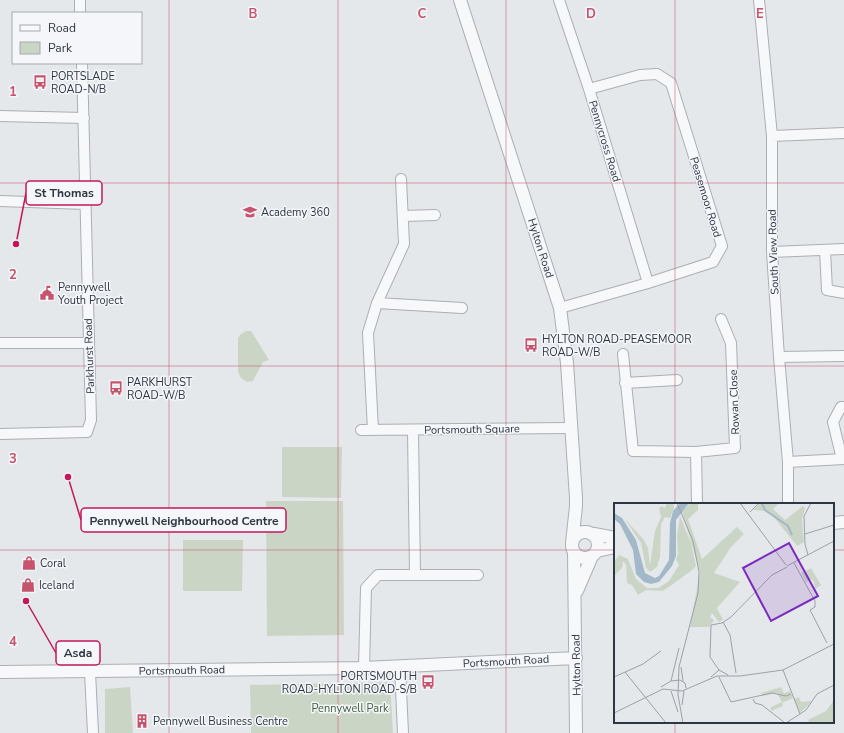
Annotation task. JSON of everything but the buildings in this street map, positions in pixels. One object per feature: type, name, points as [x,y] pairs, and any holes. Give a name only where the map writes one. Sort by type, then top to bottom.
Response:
[{"type":"street","points":[[80,0],[80,12]]},
{"type":"street","name":"Hylton Road","points":[[460,0],[560,308],[567,363],[576,506],[573,547],[575,596],[576,733]]},
{"type":"street","name":"Pennycross Road","points":[[559,0],[589,89],[648,283]]},
{"type":"street","name":"South View Road","points":[[759,0],[772,136],[772,252],[788,462],[788,503]]},
{"type":"street","name":"Parkhurst Road","points":[[0,434],[87,432],[91,420],[82,64]]},
{"type":"street","name":"Peasemoor Road","points":[[560,308],[648,283],[713,262],[722,246],[671,83],[657,74],[640,75],[589,89]]},
{"type":"street","points":[[0,116],[84,118]]},
{"type":"street","points":[[772,136],[844,133]]},
{"type":"street","points":[[373,430],[368,332],[377,303],[404,244],[401,179]]},
{"type":"street","points":[[0,201],[86,204]]},
{"type":"street","points":[[403,216],[435,215]]},
{"type":"street","points":[[772,252],[844,249]]},
{"type":"street","points":[[825,250],[828,290],[844,293]]},
{"type":"street","points":[[377,303],[462,308]]},
{"type":"street","name":"Rowan Close","points":[[623,354],[633,451],[696,452],[735,448],[731,343],[721,319]]},
{"type":"street","points":[[0,343],[89,343]]},
{"type":"street","points":[[779,357],[844,356]]},
{"type":"street","points":[[625,383],[677,380]]},
{"type":"street","points":[[788,462],[843,459],[834,422],[841,407],[844,407]]},
{"type":"street","name":"Portsmouth Square","points":[[361,430],[571,428]]},
{"type":"street","points":[[413,430],[415,575]]},
{"type":"street","points":[[696,452],[697,503]]},
{"type":"street","name":"Hylton Road","points":[[576,506],[592,533]]},
{"type":"street","points":[[834,523],[844,522]]},
{"type":"street","points":[[614,538],[580,532],[576,535],[573,547],[581,557],[585,558],[614,547]]},
{"type":"street","points":[[592,533],[598,540],[598,547],[594,554]]},
{"type":"street","name":"Hylton Road","points":[[575,596],[594,554]]},
{"type":"street","points":[[364,668],[366,588],[378,575],[478,575]]},
{"type":"street","name":"Portsmouth Road","points":[[0,672],[364,668],[576,658]]},
{"type":"street","points":[[400,667],[403,733]]},
{"type":"street","points":[[90,672],[93,733]]},
{"type":"green space","points":[[246,331],[251,331],[269,360],[263,362],[253,381],[247,382],[241,378],[238,372],[238,338]]},
{"type":"green space","points":[[282,447],[342,447],[341,498],[282,497]]},
{"type":"green space","points":[[266,501],[343,501],[344,635],[267,636]]},
{"type":"green space","points":[[183,540],[243,540],[242,591],[183,591]]},
{"type":"green space","name":"Pennywell Park","points":[[390,682],[393,733],[251,733],[250,685]]},
{"type":"green space","points":[[130,687],[133,733],[105,733],[105,689]]},
{"type":"place","name":"PORTSLADE ROAD-N/B","points":[[40,82]]},
{"type":"place","name":"Academy 360","points":[[250,212]]},
{"type":"place","name":"St Thomas","points":[[16,244]]},
{"type":"place","name":"Pennywell Youth Project","points":[[47,293]]},
{"type":"place","name":"HYLTON ROAD-PEASEMOOR ROAD-W/B","points":[[531,345]]},
{"type":"place","name":"PARKHURST ROAD-W/B","points":[[116,388]]},
{"type":"place","name":"Pennywell Neighbourhood Centre","points":[[68,477]]},
{"type":"place","name":"Coral","points":[[29,563]]},
{"type":"place","name":"Iceland","points":[[28,585]]},
{"type":"place","name":"Asda","points":[[26,601]]},
{"type":"place","name":"PORTSMOUTH ROAD-HYLTON ROAD-S/B","points":[[428,682]]},
{"type":"place","name":"Pennywell Business Centre","points":[[142,721]]}]
